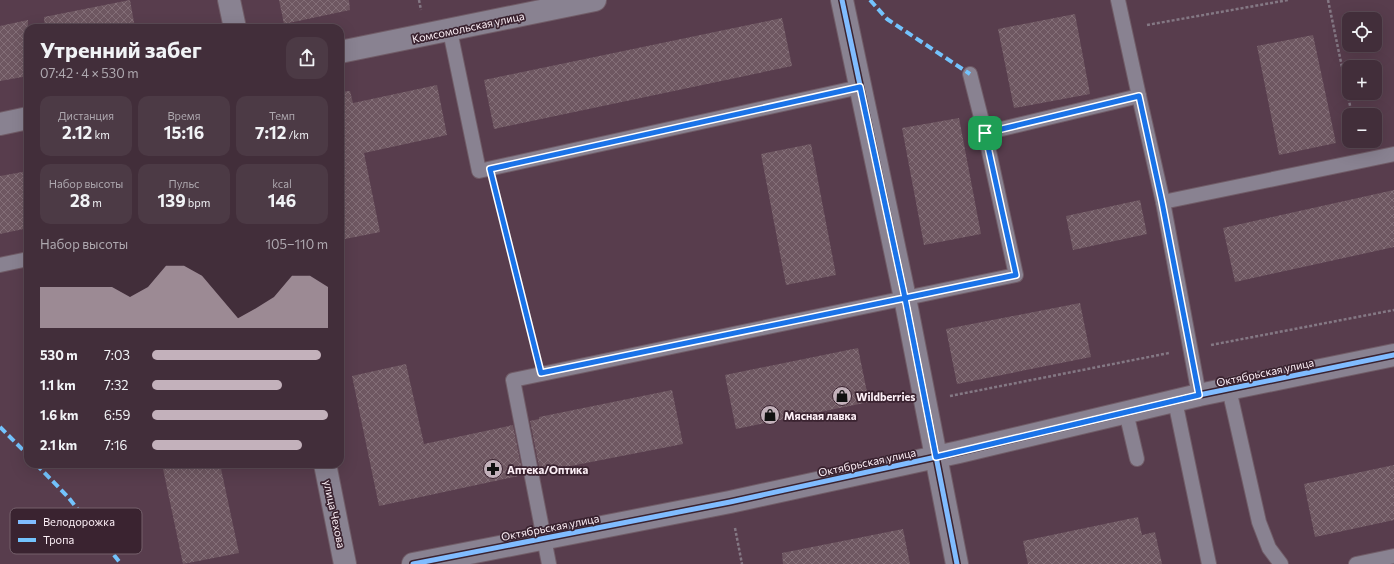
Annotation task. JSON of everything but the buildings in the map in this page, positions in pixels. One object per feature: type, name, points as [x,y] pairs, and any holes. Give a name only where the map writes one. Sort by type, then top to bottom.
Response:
[{"type":"street","points":[[229,0],[234,24]]},
{"type":"street","name":"Комсомольская улица","points":[[344,51],[450,31],[595,0]]},
{"type":"street","points":[[842,0],[905,298],[957,564]]},
{"type":"street","points":[[0,124],[24,119]]},
{"type":"street","name":"Октябрьская улица","points":[[413,564],[730,502],[936,457],[1199,395],[1394,355]]},
{"type":"street","name":"улица Чехова","points":[[326,468],[345,564]]},
{"type":"lane","points":[[1118,0],[1162,202],[1199,395]]},
{"type":"lane","points":[[450,31],[479,171],[860,87]]},
{"type":"lane","points":[[549,564],[513,380],[1016,275],[985,133],[970,74]]},
{"type":"lane","points":[[985,133],[1139,96]]},
{"type":"lane","points":[[1162,202],[1394,154]]},
{"type":"lane","points":[[0,265],[24,260]]},
{"type":"lane","points":[[1228,389],[1259,522],[1269,548],[1281,564]]},
{"type":"lane","points":[[1175,401],[1209,564]]},
{"type":"lane","points":[[1126,412],[1137,459]]},
{"type":"lane","points":[[1356,564],[1394,556]]},
{"type":"path","points":[[1124,29],[1288,0]]},
{"type":"path","points":[[1328,0],[1351,108]]},
{"type":"path","points":[[490,169],[541,373]]},
{"type":"path","points":[[730,502],[742,564]]},
{"type":"marked path","points":[[870,0],[887,19],[970,74]]},
{"type":"marked path","points":[[0,427],[24,451]]},
{"type":"marked path","points":[[40,468],[77,508]]},
{"type":"marked path","points":[[113,554],[121,564]]},
{"type":"cycle path","points":[[842,0],[905,298],[957,564]]},
{"type":"cycle path","points":[[413,564],[730,502],[959,452],[1199,395],[1394,355]]},
{"type":"place","name":"Wildberries","points":[[842,396]]},
{"type":"place","name":"Мясная лавка","points":[[770,415]]},
{"type":"place","name":"Аптека/Оптика","points":[[493,469]]},
{"type":"route","points":[[985,133],[1016,275],[905,298],[860,87],[490,169],[541,373],[905,298],[924,402],[936,457],[1199,395],[1162,202],[1139,96],[985,133]]}]
